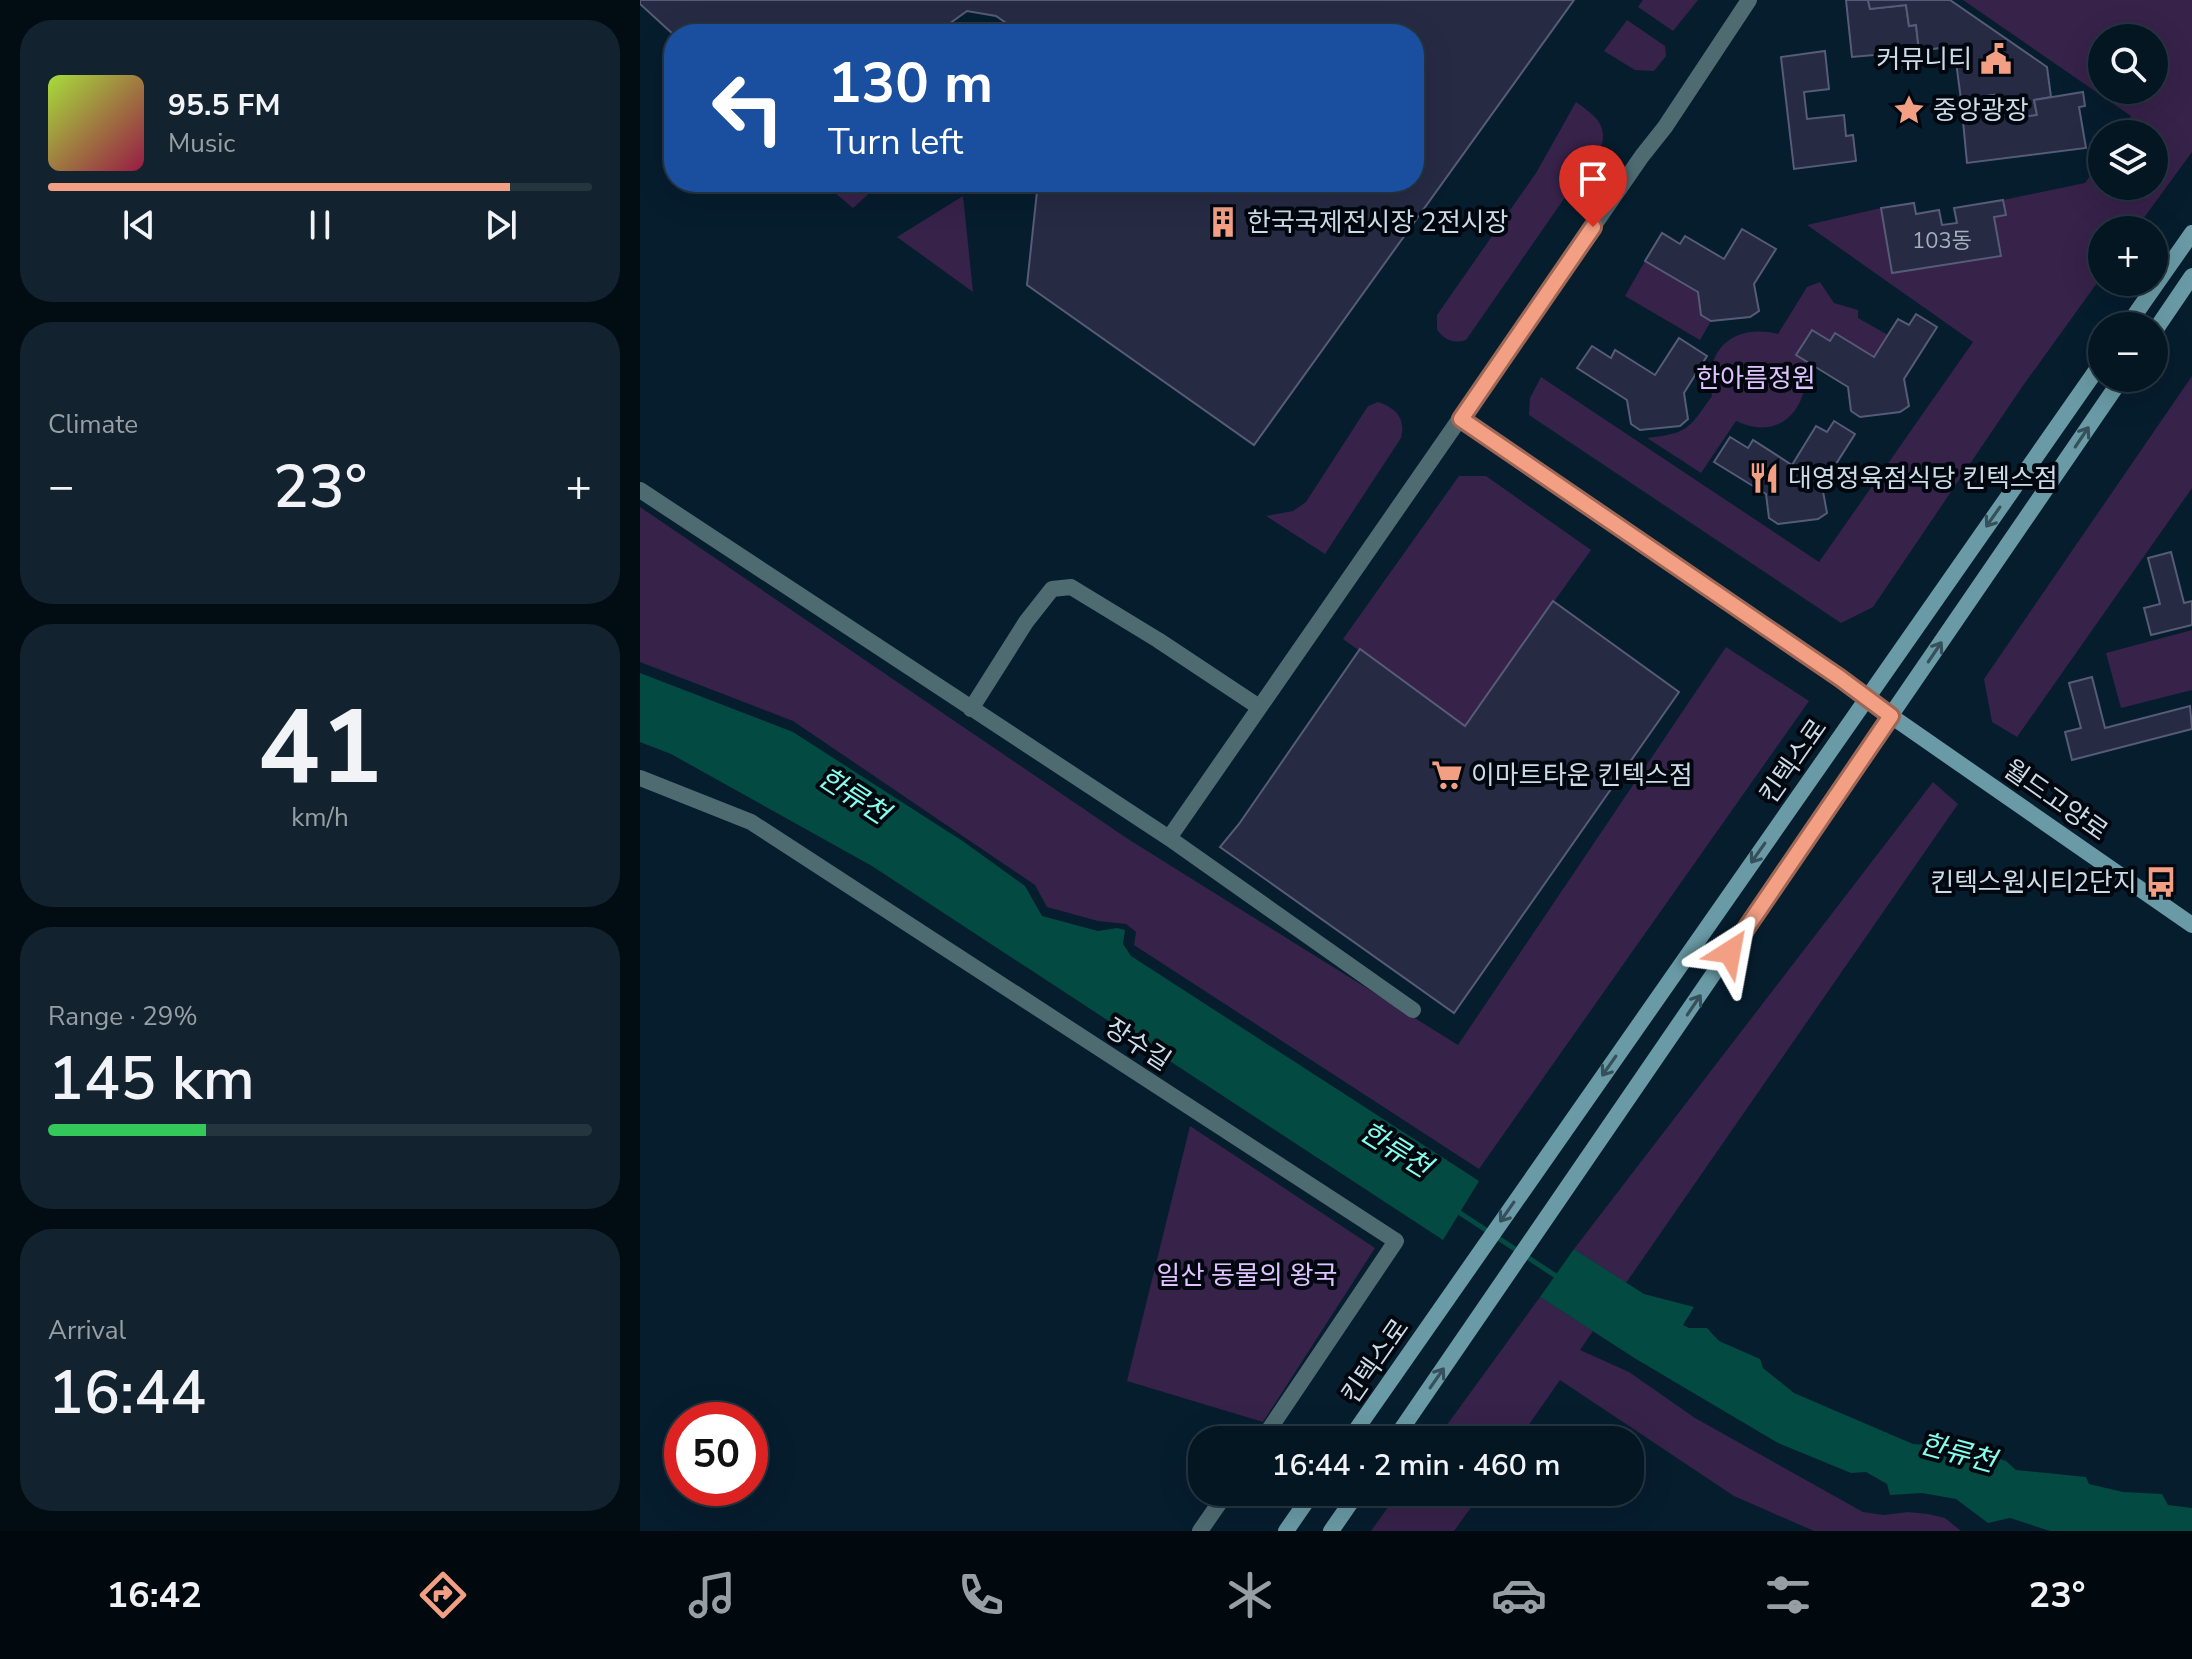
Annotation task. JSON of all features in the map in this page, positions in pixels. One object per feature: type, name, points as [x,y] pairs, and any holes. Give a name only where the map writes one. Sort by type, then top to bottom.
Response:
[{"type":"main road","points":[[2137,312],[2192,233]]},
{"type":"main road","points":[[2168,312],[2192,276]]},
{"type":"main road","name":"킨텍스로","points":[[1359,1426],[2088,382]]},
{"type":"main road","points":[[1404,1426],[2112,392]]},
{"type":"main road","name":"월드고양로","points":[[1891,716],[2192,925]]},
{"type":"main road","points":[[1286,1531],[1303,1506]]},
{"type":"main road","points":[[1331,1531],[1348,1506]]},
{"type":"street","points":[[1169,838],[1665,127],[1749,0]]},
{"type":"street","points":[[1461,419],[1891,716]]},
{"type":"street","points":[[640,490],[1169,838],[1413,1010]]},
{"type":"street","points":[[971,709],[1026,622],[1052,589],[1071,587],[1259,707]]},
{"type":"street","name":"장수길","points":[[640,778],[751,822],[1396,1241],[1271,1426]]},
{"type":"street","points":[[1200,1531],[1217,1506]]},
{"type":"green space","points":[[1643,0],[1698,0],[1673,31],[1638,7]]},
{"type":"green space","points":[[1963,0],[2192,0],[2192,152],[2168,185],[2168,120],[2129,120],[2131,116],[2114,104],[2168,104],[2168,24],[2088,24],[2088,86]]},
{"type":"green space","points":[[1627,20],[1665,46],[1666,56],[1654,71],[1635,70],[1604,51]]},
{"type":"green space","points":[[1576,102],[1600,124],[1602,144],[1466,340],[1457,342],[1446,339],[1437,330],[1437,315],[1536,173]]},
{"type":"green space","points":[[2088,179],[2088,200],[2157,200],[2145,216],[2088,216],[2088,295],[1873,607],[1841,623],[1529,415],[1530,398],[1541,377],[1819,562],[1973,342],[1807,225],[1881,208],[1892,273],[2000,256],[1994,217],[2006,215],[2003,200],[2085,183]]},
{"type":"green space","points":[[834,192],[871,192],[853,208]]},
{"type":"green space","points":[[963,196],[973,292],[897,237]]},
{"type":"green space","points":[[1645,261],[1698,292],[1701,315],[1711,321],[1700,340],[1625,296]]},
{"type":"green space","name":"한아름정원","points":[[1820,282],[1834,303],[1858,310],[1858,318],[1888,335],[1874,357],[1830,341],[1812,330],[1796,355],[1805,360],[1806,376],[1804,392],[1790,416],[1767,427],[1752,427],[1736,421],[1701,473],[1647,438],[1671,434],[1692,423],[1712,396],[1712,365],[1725,344],[1747,333],[1778,334],[1807,287]]},
{"type":"green space","points":[[2192,376],[2192,488],[2017,737],[1992,722],[1984,679]]},
{"type":"green space","points":[[1378,402],[1390,407],[1401,419],[1401,438],[1325,554],[1266,516],[1293,511],[1306,502],[1368,406]]},
{"type":"green space","points":[[1459,476],[1486,476],[1591,550],[1465,726],[1343,639]]},
{"type":"green space","points":[[640,507],[1128,839],[1458,1045],[1726,647],[1809,701],[1479,1169],[1134,945],[1136,932],[1126,924],[1098,921],[1047,907],[1035,885],[793,721],[640,662]]},
{"type":"green space","points":[[2192,630],[2192,690],[2121,708],[2106,653]]},
{"type":"green space","points":[[1933,782],[1958,804],[1626,1283],[1574,1249]]},
{"type":"green space","name":"일산 동물의 왕국","points":[[1190,1126],[1375,1248],[1263,1422],[1127,1381]]},
{"type":"green space","points":[[1540,1297],[1593,1331],[1580,1350],[1629,1372],[1695,1418],[1863,1512],[1928,1514],[1945,1518],[1961,1531],[1814,1531],[1734,1496],[1644,1436],[1644,1426],[1629,1426],[1560,1380],[1528,1426],[1446,1426]]},
{"type":"green space","points":[[1389,1506],[1472,1506],[1454,1531],[1371,1531]]},
{"type":"water","points":[[640,673],[793,732],[964,842],[1025,886],[1042,916],[1098,931],[1125,930],[1123,944],[1131,956],[1479,1181],[1443,1240],[872,866],[671,754],[640,742]]},
{"type":"water","points":[[1574,1249],[1644,1294],[1694,1307],[1683,1325],[1707,1328],[1719,1341],[1760,1359],[1763,1368],[1794,1393],[1913,1444],[1970,1448],[2006,1461],[2016,1470],[2086,1477],[2089,1484],[2123,1492],[2162,1494],[2168,1505],[2192,1508],[2192,1531],[2050,1531],[2010,1518],[1988,1523],[1956,1499],[1922,1493],[1890,1495],[1887,1484],[1866,1472],[1851,1473],[1778,1443],[1636,1359],[1540,1297]]},
{"type":"building","name":"한국국제전시장 2전시장","points":[[640,0],[1574,0],[1254,445],[1027,285],[1037,192],[1424,192],[1424,24],[1008,24],[996,16],[967,11],[949,24],[664,26],[640,4]]},
{"type":"building","points":[[1846,0],[1868,0],[1870,9],[1906,5],[1909,26],[1916,25],[1919,51],[1852,57]]},
{"type":"building","name":"커뮤니티","points":[[1868,0],[1950,0],[2047,67],[2051,97],[2034,100],[2037,115],[2022,117],[2019,102],[1996,106],[1994,95],[1961,100],[1954,46],[1919,51],[1916,25],[1909,26],[1906,5],[1870,9]]},
{"type":"building","points":[[1825,51],[1829,89],[1804,92],[1807,119],[1844,115],[1846,136],[1853,135],[1856,161],[1794,169],[1781,57]]},
{"type":"building","points":[[2083,92],[2085,106],[2079,107],[2086,148],[1967,163],[1961,100],[1994,95],[1996,106],[2019,102],[2022,117],[2037,115],[2034,100]]},
{"type":"building","points":[[2003,200],[2006,215],[1994,217],[2001,256],[1892,273],[1881,208],[1914,203],[1916,214],[1939,210],[1942,225],[1957,223],[1954,208]]},
{"type":"building","points":[[1742,229],[1776,249],[1754,284],[1759,311],[1750,317],[1711,321],[1701,315],[1698,292],[1645,261],[1662,233],[1680,244],[1685,236],[1724,259]]},
{"type":"building","points":[[1916,314],[1937,327],[1904,379],[1909,406],[1900,412],[1860,417],[1851,411],[1848,387],[1796,355],[1812,330],[1830,341],[1835,333],[1874,357],[1898,319],[1909,325]]},
{"type":"building","points":[[1679,338],[1707,356],[1684,393],[1688,419],[1680,426],[1640,430],[1631,424],[1627,400],[1577,368],[1592,346],[1611,358],[1615,350],[1655,375]]},
{"type":"building","points":[[1834,421],[1855,434],[1822,486],[1827,513],[1818,519],[1778,524],[1769,518],[1766,494],[1714,462],[1730,437],[1748,448],[1753,440],[1792,465],[1816,426],[1827,432]]},
{"type":"building","points":[[2171,552],[2184,603],[2192,601],[2192,625],[2151,635],[2144,608],[2160,604],[2148,558]]},
{"type":"building","name":"이마트타운 킨텍스점","points":[[1553,601],[1679,692],[1454,1013],[1220,847],[1360,649],[1465,726]]},
{"type":"building","points":[[2092,677],[2105,728],[2190,706],[2192,729],[2072,760],[2065,732],[2081,728],[2069,683]]},
{"type":"waterway","name":"한류천","points":[[1457,1211],[1559,1278]]},
{"type":"place","name":"커뮤니티","points":[[1996,59]]},
{"type":"place","name":"중앙광장","points":[[1909,110]]},
{"type":"place","name":"한국국제전시장 2전시장","points":[[1223,222]]},
{"type":"place","name":"대영정육점식당 킨텍스점","points":[[1764,478]]},
{"type":"place","name":"이마트타운 킨텍스점","points":[[1447,775]]},
{"type":"place","name":"킨텍스원시티2단지","points":[[2161,882]]},
{"type":"route","points":[[1593,227],[1461,419],[1891,716],[1730,952]]}]
